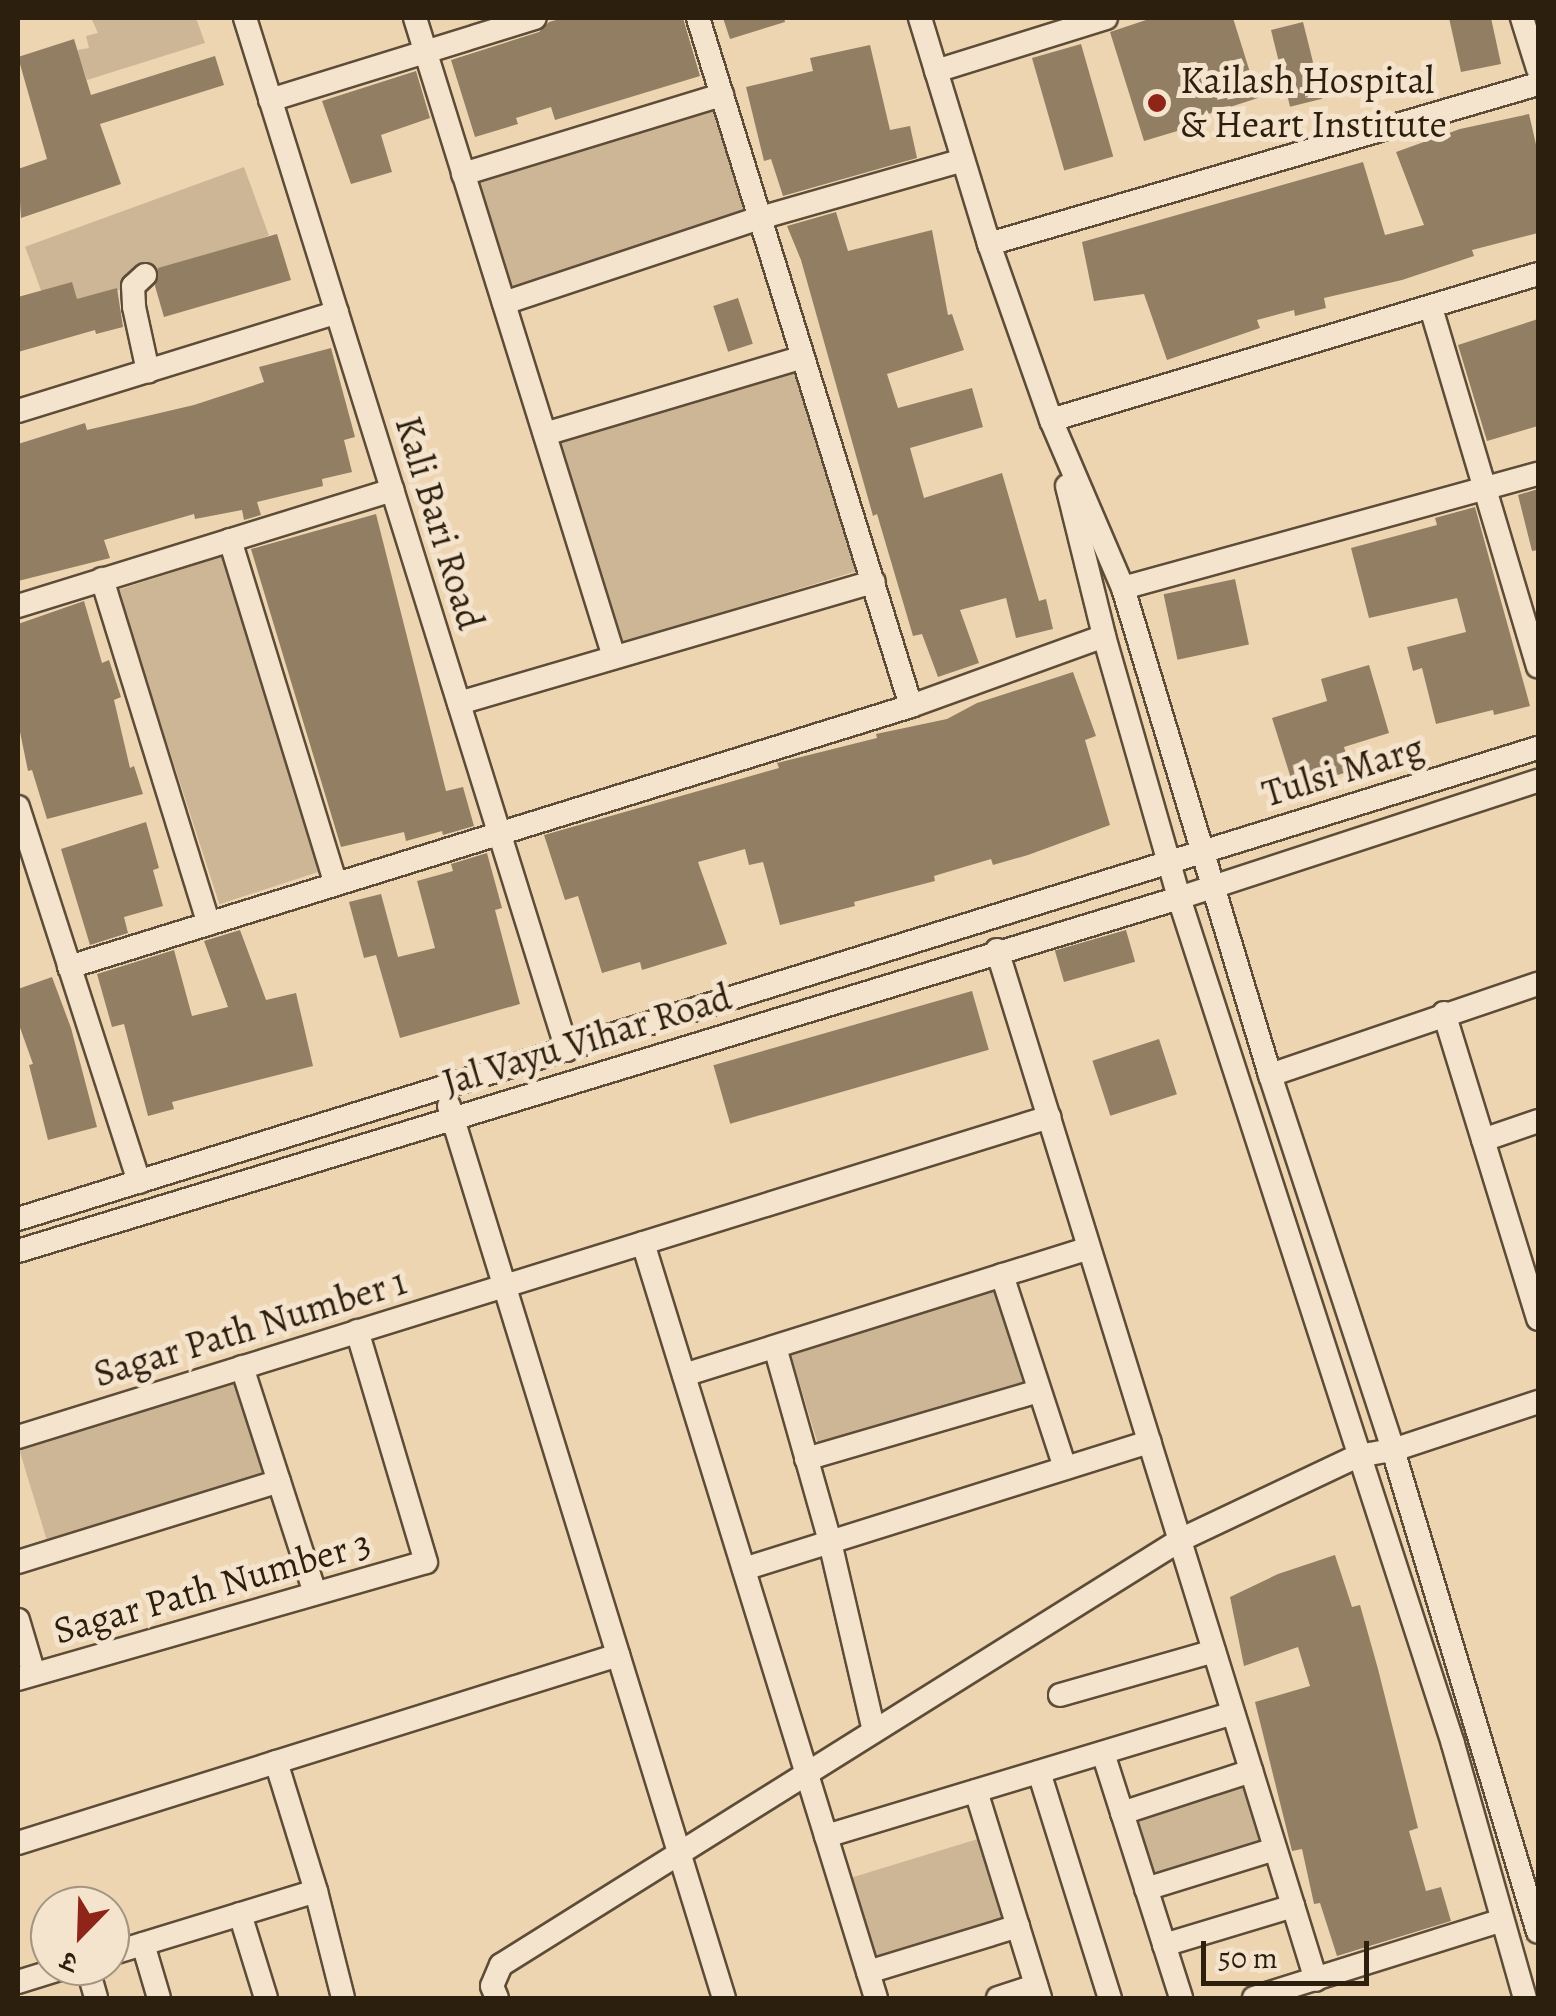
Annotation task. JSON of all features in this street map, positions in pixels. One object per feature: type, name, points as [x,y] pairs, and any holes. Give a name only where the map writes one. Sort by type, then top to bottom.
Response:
[{"type":"street","name":"Kali Bari Road","points":[[244,18],[567,1050]]},
{"type":"street","points":[[415,18],[614,657]]},
{"type":"street","points":[[270,100],[535,18]]},
{"type":"street","points":[[698,18],[911,706]]},
{"type":"street","points":[[920,18],[989,244],[1051,420],[1123,588],[1270,1075],[1393,1450],[1538,1932]]},
{"type":"street","points":[[936,71],[1106,18]]},
{"type":"street","points":[[1522,18],[1538,69]]},
{"type":"street","points":[[989,244],[1538,84]]},
{"type":"street","points":[[463,174],[722,95]]},
{"type":"street","points":[[504,303],[760,218],[963,160]]},
{"type":"street","points":[[1051,420],[1538,274]]},
{"type":"street","points":[[145,275],[133,286],[148,371]]},
{"type":"street","points":[[1431,308],[1538,666]]},
{"type":"street","points":[[18,411],[337,312]]},
{"type":"street","points":[[544,434],[803,357]]},
{"type":"street","points":[[1051,420],[1104,636],[1179,898],[1453,1744],[1500,1921],[1525,1998]]},
{"type":"street","points":[[1123,588],[1538,474]]},
{"type":"street","points":[[18,606],[392,490]]},
{"type":"street","points":[[230,540],[335,882]]},
{"type":"street","points":[[102,580],[209,924]]},
{"type":"street","points":[[459,703],[874,582]]},
{"type":"street","points":[[70,967],[911,706],[1104,636]]},
{"type":"street","points":[[1139,749],[1171,741]]},
{"type":"street","name":"Tulsi Marg","points":[[1168,861],[1538,748]]},
{"type":"street","name":"Tulsi Marg","points":[[1179,898],[1538,781]]},
{"type":"street","points":[[18,807],[139,1182]]},
{"type":"street","name":"Jal Vayu Vihar Road","points":[[18,1219],[1168,861]]},
{"type":"street","name":"Jal Vayu Vihar Road","points":[[18,1252],[997,950],[1179,898]]},
{"type":"street","points":[[997,950],[1316,1980]]},
{"type":"street","points":[[1270,1075],[1538,984]]},
{"type":"street","points":[[1444,1013],[1538,1319]]},
{"type":"street","points":[[443,1088],[724,1998]]},
{"type":"street","name":"Sagar Path Number 1","points":[[18,1437],[1049,1117]]},
{"type":"street","points":[[1483,1140],[1538,1121]]},
{"type":"street","points":[[643,1243],[876,1998]]},
{"type":"street","points":[[684,1374],[1089,1248]]},
{"type":"street","points":[[1002,1276],[1065,1468]]},
{"type":"street","name":"Sagar Path Number 3","points":[[26,1677],[426,1562],[358,1332]]},
{"type":"street","points":[[775,1347],[830,1542],[874,1731]]},
{"type":"street","points":[[242,1367],[315,1594]]},
{"type":"street","points":[[806,1460],[1039,1391]]},
{"type":"street","points":[[497,1998],[492,1986],[501,1965],[1180,1540],[1358,1456],[1393,1450],[1538,1402]]},
{"type":"street","points":[[744,1569],[1150,1442]]},
{"type":"street","points":[[18,1562],[279,1481]]},
{"type":"street","points":[[18,1620],[26,1677]]},
{"type":"street","points":[[1060,1695],[1214,1651]]},
{"type":"street","points":[[18,1843],[618,1655]]},
{"type":"street","points":[[826,1836],[1233,1713]]},
{"type":"street","points":[[1103,1752],[1181,1998]]},
{"type":"street","points":[[276,1762],[316,1891],[342,1998]]},
{"type":"street","points":[[1122,1813],[1251,1771]]},
{"type":"street","points":[[1039,1772],[1110,1998]]},
{"type":"street","points":[[976,1791],[1038,1992],[998,1998]]},
{"type":"street","points":[[1146,1889],[1276,1849]]},
{"type":"street","points":[[130,1948],[316,1891]]},
{"type":"street","points":[[1164,1946],[1293,1906]]},
{"type":"street","points":[[240,1914],[266,1998]]},
{"type":"street","points":[[1254,1998],[1500,1921]]},
{"type":"street","points":[[868,1972],[1018,1926]]},
{"type":"street","points":[[142,1944],[158,1998]]},
{"type":"street","points":[[18,1985],[21,1998]]},
{"type":"shaded area","points":[[196,18],[205,43],[87,80],[77,50],[89,48],[86,36],[98,33],[92,20]]},
{"type":"shaded area","points":[[715,108],[747,214],[509,287],[477,181]]},
{"type":"shaded area","points":[[244,167],[269,236],[50,315],[25,247]]},
{"type":"shaded area","points":[[792,364],[855,572],[621,643],[558,436]]},
{"type":"shaded area","points":[[223,556],[325,870],[219,904],[117,590]]},
{"type":"shaded area","points":[[995,1291],[1023,1382],[818,1444],[790,1354]]},
{"type":"shaded area","points":[[236,1379],[266,1477],[48,1543],[18,1446]]},
{"type":"shaded area","points":[[1245,1783],[1265,1844],[1155,1879],[1136,1819]]},
{"type":"shaded area","points":[[981,1838],[1006,1921],[877,1961],[852,1877]]},
{"type":"building","points":[[563,18],[683,18],[700,76],[555,120],[551,107],[516,118],[518,124],[475,137],[451,60],[539,32],[549,22]]},
{"type":"building","points":[[723,18],[784,18],[785,22],[730,39]]},
{"type":"building","points":[[1152,18],[1233,18],[1258,98],[1202,116],[1204,123],[1144,141],[1110,32]]},
{"type":"building","points":[[1449,18],[1491,18],[1501,64],[1461,72]]},
{"type":"building","points":[[1303,22],[1322,99],[1290,107],[1271,30]]},
{"type":"building","points":[[74,39],[91,95],[215,56],[224,85],[100,124],[121,184],[21,218],[18,169],[47,159],[18,57]]},
{"type":"building","points":[[1081,44],[1113,156],[1064,171],[1032,58]]},
{"type":"building","points":[[870,45],[890,130],[910,126],[917,158],[783,196],[771,159],[764,161],[746,87],[813,71],[810,58]]},
{"type":"building","points":[[416,71],[430,118],[381,135],[392,172],[351,184],[322,101]]},
{"type":"building","points":[[1529,114],[1538,153],[1538,233],[1472,250],[1474,256],[1402,280],[1324,298],[1326,308],[1295,316],[1294,310],[1257,320],[1260,328],[1167,360],[1144,294],[1094,301],[1082,242],[1363,162],[1385,235],[1424,225],[1396,152],[1460,129]]},
{"type":"building","points":[[836,212],[848,251],[932,230],[948,315],[952,314],[964,350],[887,374],[898,408],[972,388],[983,427],[910,448],[924,498],[1002,473],[1039,601],[1046,599],[1053,629],[1016,638],[1006,598],[960,610],[979,663],[938,677],[922,634],[913,636],[877,514],[873,516],[801,260],[787,226]]},
{"type":"building","points":[[277,234],[291,280],[164,317],[155,286],[158,268]]},
{"type":"building","points":[[72,282],[77,299],[117,288],[123,327],[96,334],[95,330],[18,352],[18,297]]},
{"type":"building","points":[[738,298],[753,344],[728,352],[713,306]]},
{"type":"building","points":[[1538,319],[1538,426],[1487,441],[1458,345]]},
{"type":"building","points":[[331,348],[355,437],[344,440],[352,472],[322,479],[323,486],[257,502],[261,515],[244,520],[242,510],[195,519],[194,514],[104,540],[110,558],[18,581],[18,444],[85,423],[87,430],[194,405],[264,382],[259,367]]},
{"type":"building","points":[[1538,489],[1538,550],[1532,551],[1518,495]]},
{"type":"building","points":[[1475,507],[1530,706],[1494,715],[1493,710],[1436,724],[1422,668],[1413,671],[1407,647],[1466,632],[1457,598],[1369,618],[1351,548],[1437,525],[1435,518]]},
{"type":"building","points":[[376,514],[446,791],[463,787],[474,826],[406,841],[404,832],[341,847],[251,549]]},
{"type":"building","points":[[1235,579],[1249,645],[1178,660],[1164,594]]},
{"type":"building","points":[[84,601],[102,663],[109,660],[121,697],[114,700],[130,768],[134,766],[143,794],[47,819],[32,770],[28,771],[18,722],[18,624]]},
{"type":"building","points":[[1369,665],[1389,733],[1344,747],[1351,771],[1294,788],[1272,718],[1327,701],[1321,679]]},
{"type":"building","points":[[1073,672],[1096,736],[1085,740],[1110,825],[1028,855],[993,865],[991,859],[934,876],[935,881],[780,925],[763,862],[749,865],[745,849],[698,862],[727,944],[642,970],[640,962],[602,973],[578,896],[565,900],[544,835],[779,768],[777,763],[877,738],[876,734],[947,719],[977,703]]},
{"type":"building","points":[[146,822],[159,868],[153,870],[163,906],[124,917],[128,933],[90,945],[61,849]]},
{"type":"building","points":[[487,853],[502,908],[495,910],[520,1004],[400,1038],[376,955],[364,958],[349,902],[381,894],[398,957],[435,948],[417,881],[453,871],[451,864]]},
{"type":"building","points":[[240,930],[266,1000],[296,993],[313,1066],[172,1102],[174,1109],[148,1116],[124,1024],[112,1027],[97,974],[174,950],[192,1016],[228,1007],[204,941]]},
{"type":"building","points":[[1126,930],[1135,962],[1064,982],[1055,950]]},
{"type":"building","points":[[52,977],[71,1028],[97,1127],[48,1140],[29,1065],[33,1064],[18,1022],[18,989]]},
{"type":"building","points":[[972,991],[989,1050],[730,1124],[713,1065]]},
{"type":"building","points":[[1159,1039],[1177,1094],[1110,1116],[1092,1061]]},
{"type":"building","points":[[1335,1555],[1352,1607],[1360,1605],[1378,1669],[1418,1828],[1409,1831],[1426,1891],[1441,1887],[1451,1921],[1337,1956],[1320,1903],[1314,1904],[1302,1849],[1292,1851],[1255,1702],[1310,1686],[1298,1647],[1244,1666],[1230,1597],[1278,1574]]},
{"type":"place","name":"Kailash Hospital & Heart Institute","points":[[1157,103]]}]
